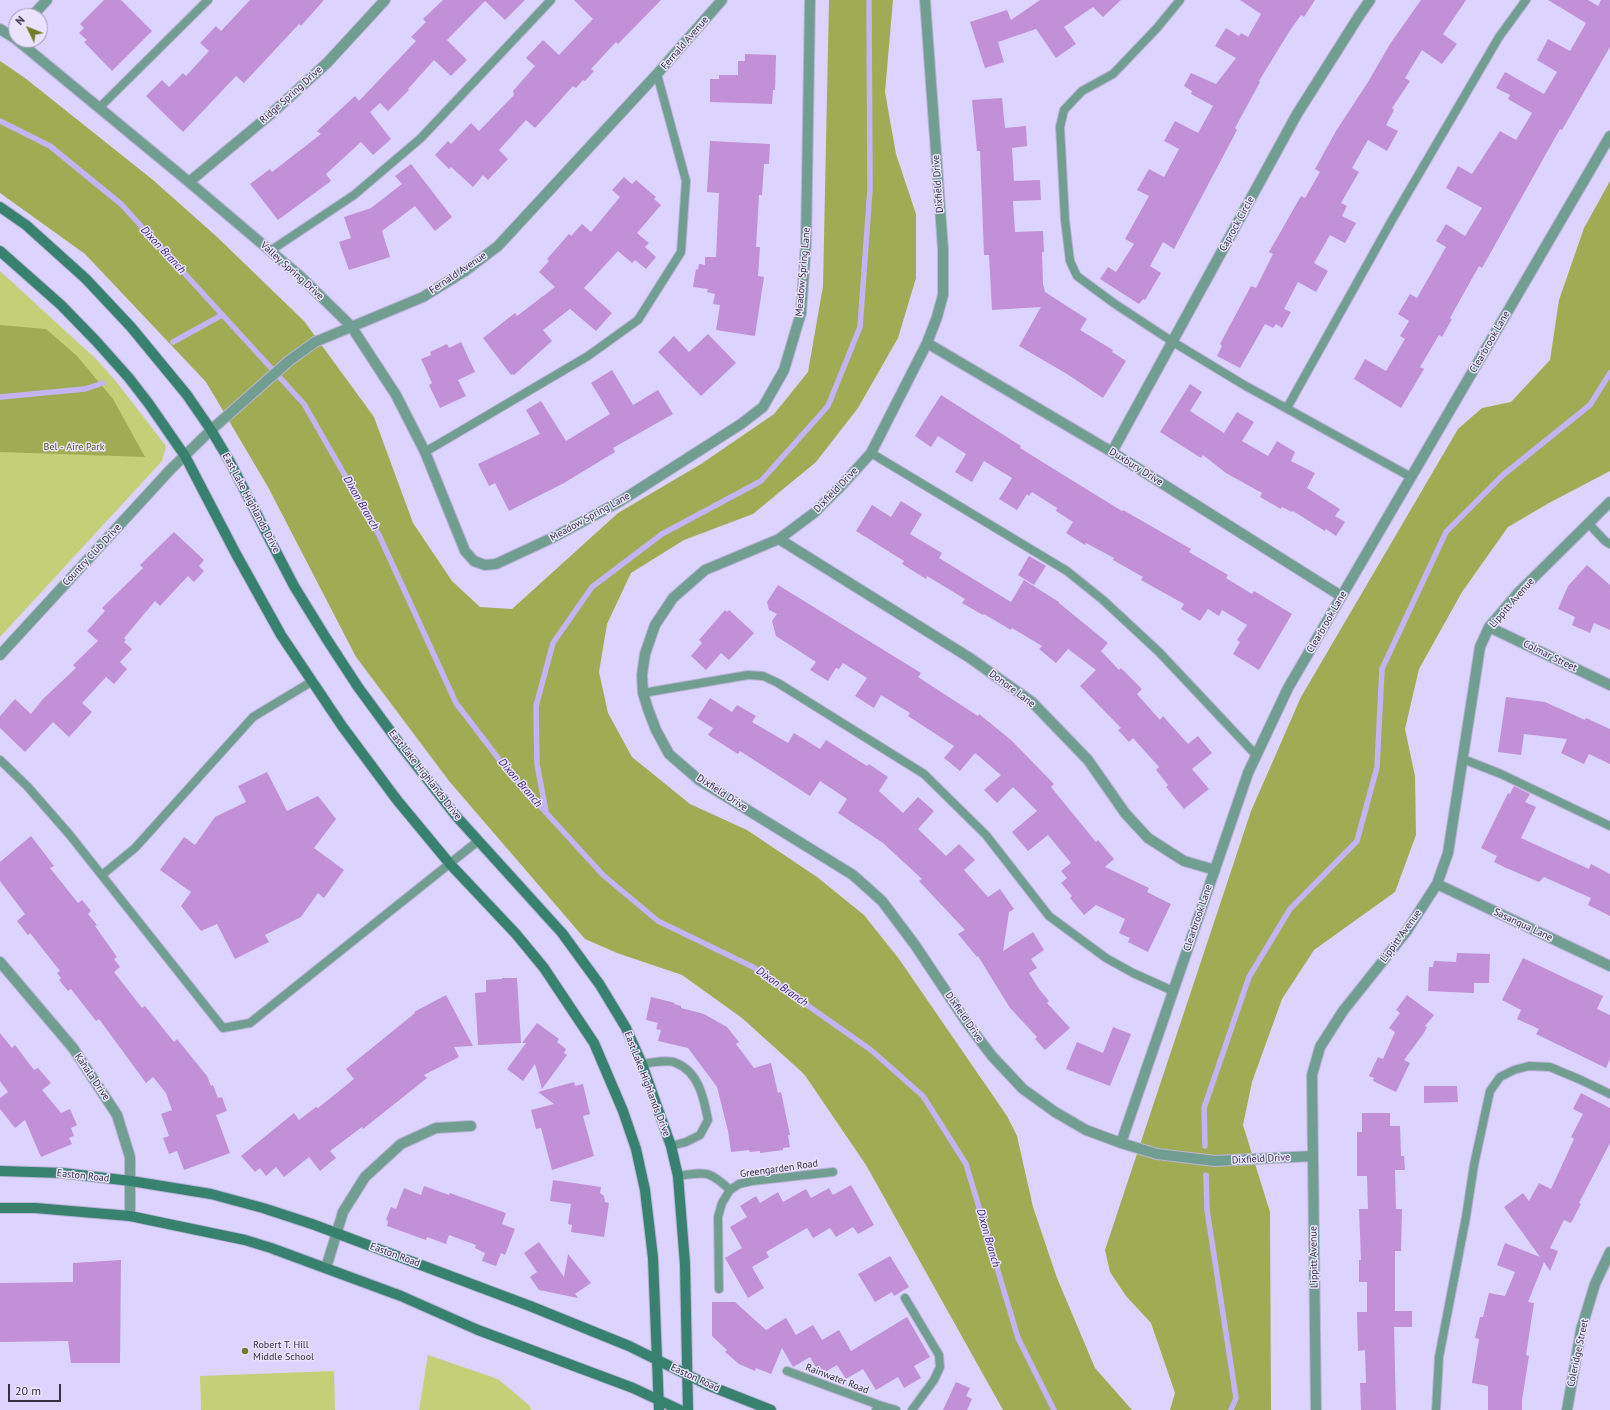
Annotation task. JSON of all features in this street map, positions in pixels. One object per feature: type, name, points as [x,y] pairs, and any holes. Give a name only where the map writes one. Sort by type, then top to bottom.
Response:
[{"type":"main road","name":"East Lake Highlands Drive","points":[[0,207],[26,225],[86,279],[131,327],[187,396],[211,430],[230,462],[291,579],[326,638],[358,687],[402,747],[456,816],[562,933],[600,985],[626,1028],[642,1064],[671,1146],[678,1176],[685,1264],[688,1410]]},
{"type":"main road","points":[[0,251],[61,305],[96,340],[129,378],[185,456],[236,554],[281,635],[311,682],[397,800],[450,864],[516,934],[544,968],[594,1043],[617,1097],[636,1150],[645,1190],[653,1258],[659,1410]]},
{"type":"main road","name":"Easton Road","points":[[0,1171],[63,1173],[131,1181],[211,1194],[263,1208],[336,1233],[530,1306],[629,1346],[710,1386],[771,1410]]},
{"type":"main road","points":[[0,1208],[36,1208],[130,1216],[245,1240],[271,1248],[401,1296],[478,1330],[633,1388],[680,1410]]},
{"type":"street","points":[[40,8],[47,0]]},
{"type":"street","name":"Ridge Spring Drive","points":[[189,182],[271,114],[327,63],[385,0]]},
{"type":"street","name":"Fernald Avenue","points":[[185,456],[245,399],[290,360],[315,342],[422,297],[464,271],[498,246],[657,74],[722,0]]},
{"type":"street","name":"Meadow Spring Lane","points":[[485,565],[496,564],[554,538],[618,502],[741,424],[763,407],[784,370],[801,313],[806,244],[810,0]]},
{"type":"street","name":"Dixfield Drive","points":[[925,0],[943,249],[943,295],[937,317],[927,343],[870,452],[843,484],[814,513],[779,539],[705,570],[673,598],[655,625],[645,654],[642,675],[643,693],[656,730],[670,754],[699,780],[853,875],[882,901],[915,945],[967,1023],[992,1056],[1023,1088],[1054,1112],[1086,1130],[1157,1154],[1215,1161],[1313,1156]]},
{"type":"street","name":"Caprock Circle","points":[[1112,452],[1297,114],[1370,0]]},
{"type":"street","name":"Valley Spring Drive","points":[[28,48],[300,276],[351,326],[396,395],[424,452],[465,551],[474,561],[485,565]]},
{"type":"street","name":"Clearbrook Lane","points":[[1121,1143],[1248,773],[1288,688],[1610,136]]},
{"type":"street","name":"Duxbury Drive","points":[[927,343],[1112,452],[1341,596]]},
{"type":"street","name":"Country Club Drive","points":[[0,655],[185,456]]},
{"type":"street","name":"Lippitt Avenue","points":[[1316,1410],[1312,1075],[1320,1047],[1343,1011],[1406,932],[1437,884],[1448,853],[1480,647],[1489,627],[1519,592],[1610,502]]},
{"type":"street","name":"Donore Lane","points":[[779,539],[970,658],[1032,702],[1088,760],[1125,812],[1148,838],[1184,860],[1215,870]]},
{"type":"street","name":"Colmar Street","points":[[1489,627],[1610,685]]},
{"type":"street","name":"Sasanqua Lane","points":[[1437,884],[1610,966]]},
{"type":"street","name":"Kahala Drive","points":[[0,962],[73,1048],[117,1115],[130,1157],[130,1216]]},
{"type":"street","points":[[326,1268],[343,1212],[365,1177],[401,1144],[436,1128],[471,1126]]},
{"type":"street","name":"Coleridge Street","points":[[1567,1410],[1580,1330],[1596,1284],[1610,1252]]},
{"type":"lane","points":[[99,108],[208,0]]},
{"type":"lane","points":[[270,251],[354,195],[421,138],[551,0]]},
{"type":"lane","points":[[1180,0],[1157,28],[1113,74],[1082,91],[1064,110],[1060,127],[1065,220],[1070,261],[1077,276],[1115,304],[1173,342],[1286,408],[1411,477]]},
{"type":"lane","points":[[1286,408],[1392,220],[1495,43],[1526,0]]},
{"type":"lane","points":[[424,452],[588,356],[638,320],[681,252],[686,181],[657,74]]},
{"type":"lane","points":[[870,452],[1067,571],[1103,600],[1159,652],[1256,755]]},
{"type":"lane","points":[[1588,523],[1605,541],[1610,544]]},
{"type":"lane","points":[[643,693],[748,675],[763,676],[778,683],[924,774],[986,835],[1049,916],[1106,958],[1132,973],[1173,991]]},
{"type":"lane","points":[[102,875],[135,848],[253,717],[311,682]]},
{"type":"lane","points":[[1463,759],[1500,774],[1610,826]]},
{"type":"lane","points":[[0,760],[27,786],[102,875],[223,1028],[250,1023],[478,841]]},
{"type":"lane","points":[[642,1064],[675,1062],[690,1072],[702,1092],[708,1120],[700,1135],[686,1142],[671,1146]]},
{"type":"lane","points":[[1436,1410],[1438,1357],[1466,1217],[1474,1165],[1490,1091],[1500,1077],[1514,1070],[1529,1066],[1550,1067],[1610,1094]]},
{"type":"lane","name":"Greengarden Road","points":[[678,1176],[701,1172],[710,1174],[730,1190]]},
{"type":"lane","name":"Greengarden Road","points":[[719,1289],[718,1217],[722,1203],[730,1190],[739,1184],[752,1181],[833,1172]]},
{"type":"lane","points":[[905,1298],[939,1355],[940,1367],[934,1380],[912,1410]]},
{"type":"lane","name":"Rainwater Road","points":[[787,1371],[878,1408],[896,1410]]},
{"type":"green space","points":[[829,0],[893,0],[885,92],[896,154],[916,214],[916,278],[898,338],[858,408],[816,462],[753,514],[684,540],[631,573],[607,624],[599,672],[608,713],[632,757],[690,804],[747,830],[817,877],[864,915],[899,959],[1007,1116],[1017,1136],[1033,1207],[1057,1278],[1095,1368],[1132,1410],[1003,1410],[866,1165],[804,1074],[742,1018],[682,975],[617,953],[585,939],[449,781],[356,657],[268,487],[206,382],[85,254],[0,193],[0,61],[25,78],[153,180],[216,236],[304,321],[374,417],[413,523],[452,581],[480,607],[512,609],[618,513],[701,464],[774,414],[808,372],[823,286]]},
{"type":"green space","points":[[1610,181],[1610,471],[1549,503],[1508,527],[1462,592],[1419,669],[1405,729],[1415,776],[1416,835],[1395,892],[1314,950],[1282,999],[1252,1082],[1243,1125],[1270,1212],[1271,1410],[1170,1410],[1175,1393],[1151,1323],[1126,1296],[1110,1272],[1105,1250],[1251,811],[1301,697],[1458,429],[1482,408],[1511,402],[1550,360],[1559,300],[1584,228]]},
{"type":"green space","name":"Bel - Aire Park","points":[[0,271],[95,358],[115,380],[166,446],[162,461],[0,637]]},
{"type":"green space","points":[[0,325],[46,329],[77,356],[113,399],[145,457],[0,452]]},
{"type":"green space","points":[[428,1355],[498,1379],[530,1406],[531,1410],[419,1410]]},
{"type":"green space","points":[[334,1371],[335,1410],[201,1410],[200,1376]]},
{"type":"building","points":[[104,0],[121,0],[152,31],[112,71],[84,42],[87,40],[79,33],[84,28],[80,24]]},
{"type":"building","points":[[250,0],[324,0],[301,26],[299,24],[244,83],[236,76],[183,132],[146,96],[162,80],[169,87],[183,73],[186,76],[209,51],[200,43],[216,26],[221,31]]},
{"type":"building","points":[[443,0],[525,0],[505,20],[485,1],[447,40],[467,60],[451,76],[434,60],[408,89],[409,90],[388,111],[380,103],[370,112],[391,139],[373,155],[361,142],[326,174],[331,181],[278,220],[250,184],[270,169],[272,172],[321,134],[317,131],[355,96],[359,101],[416,41],[411,37],[426,22],[423,19]]},
{"type":"building","points":[[574,0],[661,0],[618,44],[616,42],[591,69],[594,71],[585,81],[583,80],[576,88],[573,86],[535,128],[526,120],[499,150],[508,159],[488,180],[483,175],[473,187],[451,167],[449,169],[435,155],[448,141],[451,144],[471,123],[479,131],[514,95],[513,91],[535,66],[526,58],[543,40],[559,55],[593,19]]},
{"type":"building","points":[[1040,0],[1121,0],[1103,17],[1093,7],[1064,27],[1076,44],[1056,58],[1036,29],[998,42],[1004,62],[985,68],[970,22],[1007,10],[1011,20]]},
{"type":"building","points":[[1240,0],[1315,0],[1304,17],[1301,15],[1289,32],[1259,81],[1260,82],[1235,128],[1237,130],[1174,249],[1163,242],[1150,266],[1161,273],[1145,300],[1143,299],[1139,304],[1100,279],[1108,267],[1116,272],[1134,244],[1125,239],[1149,196],[1137,190],[1149,169],[1164,177],[1179,149],[1164,141],[1175,121],[1198,133],[1213,106],[1191,94],[1192,91],[1184,86],[1191,73],[1216,84],[1236,58],[1215,46],[1226,28],[1239,36],[1241,33],[1248,37],[1261,14]]},
{"type":"building","points":[[1421,0],[1466,0],[1443,34],[1457,44],[1442,64],[1422,50],[1405,78],[1410,81],[1392,108],[1394,110],[1386,125],[1398,131],[1387,151],[1368,140],[1352,168],[1359,172],[1341,203],[1347,206],[1342,216],[1356,223],[1345,243],[1330,235],[1314,263],[1328,271],[1316,292],[1298,282],[1284,309],[1291,312],[1282,328],[1276,324],[1273,328],[1265,324],[1240,368],[1217,356],[1222,346],[1220,344],[1251,286],[1256,288],[1273,254],[1269,252],[1301,196],[1305,198],[1320,172],[1315,169],[1336,131],[1368,82],[1390,44]]},
{"type":"building","points":[[1548,0],[1588,0],[1598,6],[1601,0],[1610,0],[1610,47],[1562,130],[1560,129],[1482,268],[1479,266],[1450,318],[1452,319],[1442,337],[1439,335],[1420,367],[1424,369],[1401,408],[1354,379],[1365,359],[1386,371],[1405,339],[1400,336],[1409,321],[1398,314],[1410,294],[1417,298],[1446,247],[1436,241],[1446,224],[1465,236],[1482,208],[1446,188],[1458,166],[1472,174],[1500,131],[1516,140],[1532,113],[1508,99],[1510,95],[1496,88],[1505,72],[1544,94],[1557,72],[1537,60],[1548,39],[1570,51],[1586,23]]},
{"type":"building","points":[[745,54],[776,55],[775,90],[773,90],[772,104],[710,102],[710,79],[719,79],[719,75],[738,75],[738,61],[745,61]]},
{"type":"building","points":[[1002,98],[1005,128],[1026,126],[1027,146],[1012,148],[1014,181],[1040,180],[1041,200],[1013,201],[1015,232],[1043,231],[1043,284],[1045,292],[1087,319],[1080,330],[1113,350],[1112,352],[1126,361],[1103,398],[1067,374],[1019,346],[1041,307],[992,310],[989,255],[984,255],[980,151],[977,151],[972,100]]},
{"type":"building","points":[[710,141],[770,144],[769,164],[764,164],[762,195],[759,195],[756,247],[760,247],[758,276],[764,277],[755,336],[716,330],[720,305],[713,304],[715,294],[707,292],[708,289],[693,287],[696,269],[698,270],[699,264],[705,265],[705,257],[716,257],[719,193],[707,192]]},
{"type":"building","points":[[411,164],[452,217],[435,231],[415,206],[382,231],[390,257],[349,270],[339,242],[351,238],[344,217],[371,208],[402,184],[395,176]]},
{"type":"building","points":[[624,177],[632,184],[636,180],[656,197],[654,199],[661,205],[637,233],[649,243],[645,247],[656,257],[646,269],[635,260],[632,263],[618,251],[584,288],[612,313],[596,331],[570,309],[543,330],[552,341],[514,375],[511,375],[483,338],[515,313],[517,316],[555,287],[539,272],[549,261],[547,259],[569,234],[571,236],[582,224],[591,232],[620,197],[612,190]]},
{"type":"building","points":[[708,334],[736,363],[701,396],[658,352],[674,336],[689,352]]},
{"type":"building","points":[[461,342],[475,372],[458,380],[466,396],[440,408],[429,385],[432,383],[421,359],[431,355],[430,352],[447,344],[449,348]]},
{"type":"building","points":[[612,370],[633,405],[658,390],[673,414],[613,448],[615,452],[564,483],[509,511],[495,483],[489,486],[478,464],[540,434],[526,410],[541,401],[566,441],[610,414],[591,383]]},
{"type":"building","points":[[1190,384],[1202,392],[1190,411],[1224,433],[1237,412],[1254,422],[1242,441],[1268,456],[1277,441],[1295,452],[1291,461],[1315,473],[1307,488],[1340,509],[1335,516],[1345,522],[1336,536],[1326,529],[1325,531],[1293,511],[1292,512],[1282,507],[1281,509],[1260,497],[1262,493],[1226,473],[1203,455],[1201,458],[1160,432]]},
{"type":"building","points":[[941,395],[1065,476],[1122,511],[1123,510],[1191,549],[1189,552],[1228,575],[1226,578],[1252,594],[1254,591],[1292,614],[1259,670],[1233,654],[1240,642],[1237,640],[1247,625],[1222,610],[1219,616],[1208,609],[1200,621],[1181,609],[1184,604],[1141,580],[1143,577],[1113,560],[1114,558],[1086,543],[1085,545],[1066,533],[1073,522],[1056,511],[1057,508],[1032,492],[1029,496],[1027,494],[1017,510],[999,499],[1012,478],[984,461],[972,482],[955,472],[966,454],[938,436],[931,447],[915,436]]},
{"type":"building","points":[[901,501],[922,514],[910,534],[942,553],[939,558],[1011,602],[1024,580],[1059,602],[1108,643],[1101,651],[1119,670],[1121,668],[1142,689],[1137,694],[1160,720],[1163,716],[1188,744],[1198,736],[1212,753],[1192,769],[1209,789],[1184,809],[1166,787],[1168,785],[1156,770],[1159,767],[1133,738],[1129,742],[1118,730],[1121,728],[1080,686],[1096,670],[1068,649],[1056,663],[1039,649],[1042,646],[1012,628],[1011,630],[962,603],[965,599],[927,576],[926,579],[902,564],[904,561],[856,531],[872,505],[891,517]]},
{"type":"building","points":[[174,532],[204,560],[199,566],[204,571],[194,582],[188,576],[160,606],[155,601],[124,638],[126,640],[124,642],[132,649],[120,662],[127,669],[114,684],[106,677],[82,703],[92,712],[69,737],[53,722],[25,752],[0,728],[0,716],[15,699],[31,714],[43,699],[76,668],[73,665],[98,641],[87,631],[105,611],[102,608],[143,568],[140,565]]},
{"type":"building","points":[[1029,556],[1046,566],[1034,585],[1018,575]]},
{"type":"building","points":[[1587,565],[1610,585],[1610,630],[1594,623],[1590,633],[1572,625],[1575,617],[1558,609],[1568,586]]},
{"type":"building","points":[[778,585],[921,673],[918,677],[978,716],[979,714],[1011,740],[1054,784],[1051,787],[1096,842],[1098,840],[1114,859],[1105,867],[1149,888],[1147,892],[1171,904],[1148,952],[1128,942],[1130,938],[1119,933],[1125,919],[1096,905],[1084,915],[1070,898],[1072,896],[1061,883],[1067,878],[1061,871],[1071,863],[1048,835],[1028,851],[1012,832],[1037,811],[1013,787],[997,803],[984,790],[1001,775],[975,753],[960,771],[944,758],[954,746],[908,716],[910,713],[881,695],[874,708],[855,696],[867,678],[843,663],[839,669],[836,668],[828,681],[810,670],[816,662],[776,636],[772,621],[777,614],[769,610],[767,602]]},
{"type":"building","points":[[725,610],[727,612],[729,610],[754,633],[729,660],[721,653],[706,670],[691,656],[702,643],[699,640]]},
{"type":"building","points":[[1506,697],[1545,702],[1585,720],[1586,718],[1610,729],[1610,764],[1589,754],[1584,764],[1561,753],[1567,739],[1524,734],[1521,755],[1498,752]]},
{"type":"building","points":[[710,698],[732,712],[737,705],[756,716],[752,722],[788,743],[794,733],[820,749],[826,740],[867,766],[869,764],[888,777],[879,791],[903,813],[918,797],[934,811],[918,829],[946,856],[959,844],[975,860],[964,870],[988,897],[1000,889],[1014,909],[1009,912],[1003,951],[1033,932],[1044,950],[1031,959],[1037,968],[1029,973],[1049,1001],[1047,1003],[1070,1028],[1045,1050],[1035,1039],[1037,1037],[1010,1008],[978,956],[977,957],[958,934],[965,930],[919,881],[922,879],[883,843],[838,813],[847,799],[820,781],[810,796],[740,751],[738,754],[708,735],[713,728],[697,718]]},
{"type":"building","points":[[267,772],[287,811],[318,796],[336,819],[314,848],[344,870],[324,898],[318,893],[301,917],[265,935],[269,942],[235,959],[217,924],[201,931],[181,906],[191,892],[160,870],[184,837],[195,845],[215,817],[246,802],[238,786]]},
{"type":"building","points":[[1514,786],[1530,794],[1525,802],[1536,807],[1521,838],[1589,869],[1591,864],[1610,874],[1610,916],[1588,905],[1591,898],[1544,877],[1539,882],[1504,867],[1494,862],[1497,856],[1481,848],[1508,793],[1510,794]]},
{"type":"building","points":[[31,836],[54,866],[50,868],[78,903],[82,900],[91,911],[88,914],[97,925],[95,926],[117,957],[114,959],[120,967],[114,972],[142,1008],[145,1006],[174,1042],[177,1039],[207,1076],[211,1086],[213,1085],[218,1098],[222,1097],[227,1111],[216,1115],[230,1153],[184,1170],[177,1151],[169,1154],[163,1138],[169,1136],[161,1114],[172,1110],[166,1093],[153,1077],[146,1083],[99,1019],[96,1021],[71,989],[68,991],[59,980],[61,978],[57,973],[60,971],[30,933],[28,935],[17,921],[25,914],[0,881],[0,862]]},
{"type":"building","points":[[1457,953],[1490,954],[1489,983],[1474,983],[1474,993],[1428,991],[1429,967],[1433,967],[1434,961],[1456,962]]},
{"type":"building","points":[[1523,958],[1603,996],[1597,1009],[1610,1015],[1610,1059],[1606,1068],[1536,1034],[1539,1029],[1517,1019],[1521,1010],[1502,1000]]},
{"type":"building","points":[[517,978],[521,1043],[478,1045],[475,993],[486,992],[486,980]]},
{"type":"building","points":[[446,995],[473,1046],[454,1047],[459,1057],[424,1075],[427,1078],[363,1129],[362,1127],[330,1151],[336,1158],[320,1171],[309,1157],[284,1177],[276,1167],[266,1176],[260,1168],[255,1172],[241,1156],[294,1113],[299,1120],[316,1107],[318,1108],[354,1079],[346,1069],[415,1013],[414,1012]]},
{"type":"building","points":[[1407,995],[1434,1015],[1425,1026],[1427,1027],[1424,1033],[1404,1060],[1410,1063],[1396,1092],[1373,1081],[1374,1078],[1369,1076],[1378,1057],[1383,1059],[1395,1032],[1389,1028],[1400,1013],[1396,1010]]},
{"type":"building","points":[[651,997],[675,1003],[674,1004],[681,1006],[681,1008],[704,1014],[727,1027],[739,1042],[736,1044],[754,1068],[771,1063],[778,1093],[781,1092],[790,1135],[788,1135],[790,1147],[783,1148],[783,1150],[760,1153],[760,1151],[750,1152],[749,1150],[731,1152],[728,1131],[717,1087],[688,1048],[658,1041],[661,1030],[656,1029],[658,1023],[646,1020]]},
{"type":"building","points":[[537,1023],[559,1039],[557,1042],[566,1049],[564,1053],[567,1055],[542,1089],[535,1064],[523,1081],[507,1069],[526,1043],[522,1043]]},
{"type":"building","points":[[1113,1027],[1131,1034],[1110,1086],[1066,1069],[1077,1042],[1103,1053]]},
{"type":"building","points":[[0,1033],[12,1048],[15,1045],[34,1070],[38,1068],[51,1083],[42,1090],[61,1113],[70,1109],[77,1125],[71,1128],[74,1136],[69,1138],[72,1144],[41,1157],[25,1120],[15,1128],[0,1109],[0,1098],[8,1092],[0,1081]]},
{"type":"building","points":[[574,1082],[575,1086],[583,1084],[590,1114],[583,1116],[594,1156],[552,1170],[541,1128],[536,1129],[531,1110],[554,1104],[538,1092]]},
{"type":"building","points":[[1424,1086],[1457,1086],[1458,1102],[1424,1103]]},
{"type":"building","points":[[1581,1093],[1610,1108],[1610,1143],[1579,1203],[1581,1204],[1571,1223],[1564,1220],[1550,1248],[1558,1251],[1550,1271],[1544,1262],[1528,1302],[1534,1303],[1526,1355],[1529,1356],[1522,1400],[1522,1410],[1488,1410],[1488,1386],[1472,1383],[1479,1339],[1475,1338],[1480,1317],[1483,1317],[1489,1293],[1505,1296],[1515,1272],[1497,1265],[1505,1243],[1540,1257],[1504,1207],[1523,1193],[1529,1201],[1539,1183],[1551,1189],[1574,1139],[1571,1137],[1583,1114],[1573,1109]]},
{"type":"building","points":[[1362,1113],[1390,1113],[1390,1126],[1400,1126],[1401,1156],[1404,1156],[1405,1170],[1395,1170],[1396,1209],[1402,1209],[1401,1251],[1395,1251],[1395,1311],[1412,1311],[1412,1327],[1394,1327],[1396,1410],[1361,1410],[1360,1383],[1366,1383],[1365,1350],[1358,1351],[1357,1312],[1367,1312],[1367,1282],[1359,1282],[1359,1260],[1361,1260],[1359,1209],[1368,1209],[1367,1176],[1357,1176],[1357,1132],[1362,1132]]},
{"type":"building","points":[[553,1180],[601,1187],[600,1193],[604,1196],[605,1202],[609,1203],[604,1237],[571,1232],[572,1225],[568,1224],[571,1204],[550,1201]]},
{"type":"building","points":[[851,1185],[874,1225],[858,1234],[853,1227],[836,1237],[830,1228],[813,1238],[807,1228],[766,1252],[769,1257],[752,1267],[764,1288],[748,1298],[725,1258],[742,1248],[730,1227],[747,1217],[740,1206],[756,1196],[760,1203],[778,1192],[783,1202],[806,1189],[811,1198],[829,1188],[833,1195]]},
{"type":"building","points":[[424,1186],[449,1195],[450,1193],[506,1213],[502,1224],[515,1229],[505,1255],[501,1253],[496,1266],[482,1261],[485,1253],[475,1248],[476,1245],[449,1235],[446,1244],[427,1237],[426,1240],[387,1226],[388,1221],[386,1220],[391,1207],[396,1209],[404,1188],[421,1195]]},
{"type":"building","points":[[539,1242],[564,1277],[568,1254],[591,1283],[575,1294],[578,1298],[539,1290],[530,1277],[537,1272],[524,1253]]},
{"type":"building","points":[[890,1256],[909,1287],[894,1296],[892,1292],[875,1302],[858,1274]]},
{"type":"building","points":[[121,1260],[120,1363],[71,1363],[68,1341],[0,1342],[0,1283],[73,1282],[73,1263]]},
{"type":"building","points":[[712,1302],[735,1302],[766,1330],[786,1318],[796,1335],[813,1325],[822,1340],[839,1330],[851,1351],[907,1317],[930,1357],[914,1366],[921,1378],[904,1388],[898,1377],[876,1390],[863,1369],[846,1379],[837,1365],[820,1375],[810,1357],[793,1367],[782,1348],[771,1374],[756,1368],[755,1371],[739,1364],[725,1352],[727,1350],[712,1336]]},
{"type":"building","points":[[956,1382],[970,1388],[966,1396],[972,1399],[967,1410],[943,1410]]},
{"type":"waterway","points":[[546,812],[537,764],[536,706],[553,643],[592,587],[662,534],[761,481],[828,406],[860,327],[870,189],[869,0]]},
{"type":"waterway","name":"Dixon Branch","points":[[0,121],[50,146],[121,204],[304,404],[379,535],[456,703],[508,771],[603,875],[658,921],[753,967],[871,1050],[923,1096],[966,1164],[1018,1338],[1054,1410]]},
{"type":"waterway","points":[[173,342],[222,315]]},
{"type":"waterway","points":[[1205,1146],[1204,1108],[1249,977],[1290,909],[1357,841],[1377,767],[1382,669],[1446,532],[1503,475],[1590,405],[1610,373]]},
{"type":"waterway","points":[[0,397],[85,389],[103,383]]},
{"type":"waterway","points":[[1206,1175],[1207,1210],[1236,1398],[1231,1410]]},
{"type":"place","name":"Robert T. Hill Middle School","points":[[245,1351]]}]
